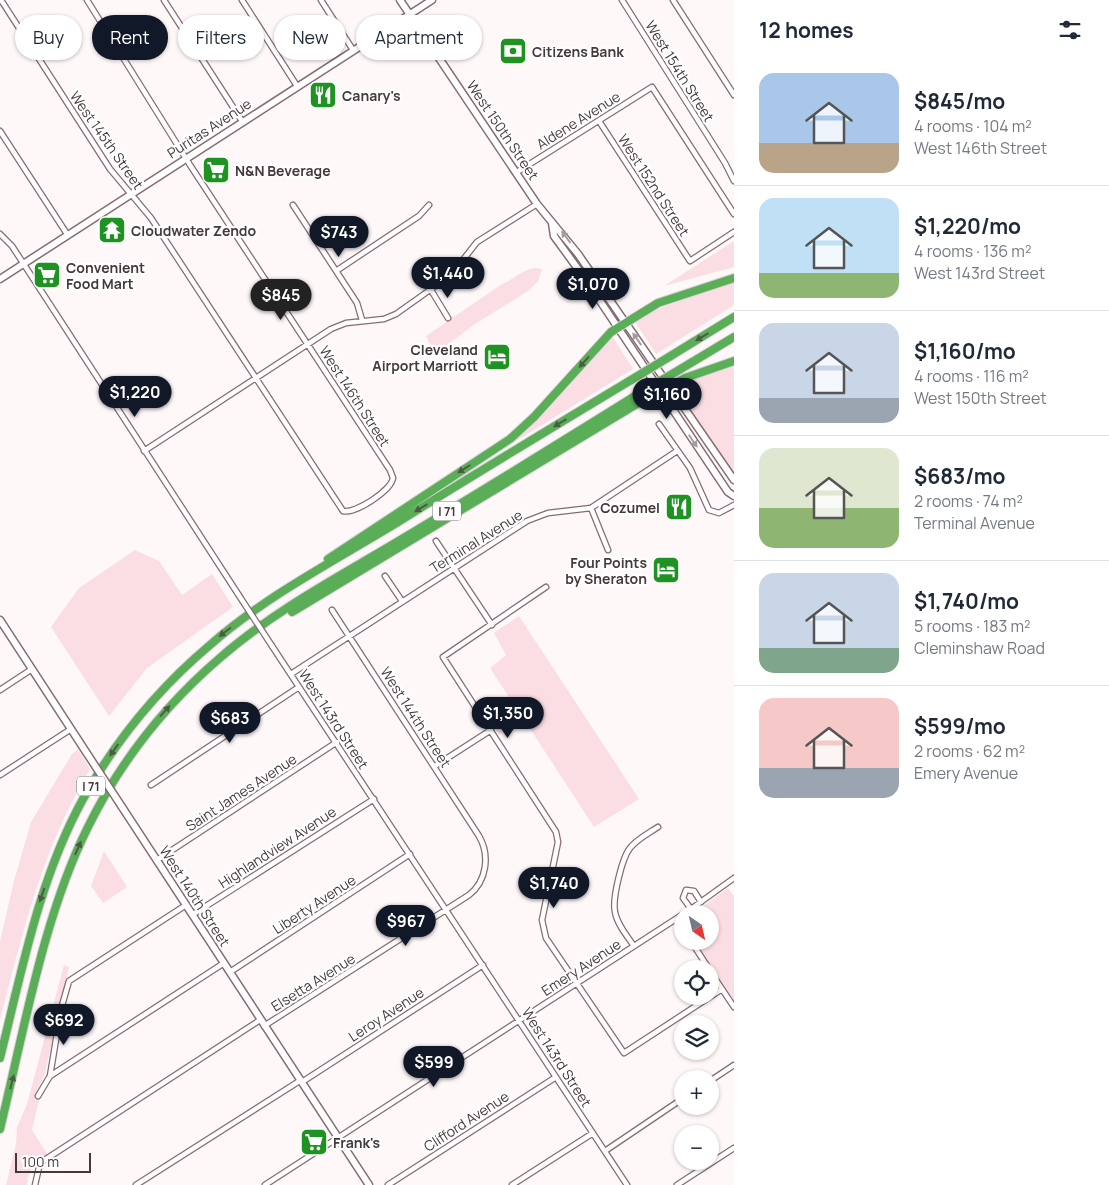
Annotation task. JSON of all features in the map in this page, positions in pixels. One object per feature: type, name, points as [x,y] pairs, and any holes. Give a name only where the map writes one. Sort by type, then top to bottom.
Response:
[{"type":"highway","points":[[294,585],[351,543],[510,439],[534,417],[611,332],[618,327],[658,303],[734,278]]},
{"type":"highway","name":"I 71","points":[[0,1058],[40,901],[70,824],[103,766],[132,725],[189,663],[234,626],[294,585],[734,317]]},
{"type":"highway","points":[[643,396],[679,370],[734,337]]},
{"type":"highway","points":[[643,396],[684,378],[734,361]]},
{"type":"highway","name":"I 71","points":[[0,1129],[53,915],[71,862],[89,825],[130,757],[166,710],[222,656],[255,631],[317,598],[643,396]]},
{"type":"street","name":"West 145th Street","points":[[1,0],[110,169],[151,218],[343,511],[348,512],[359,508],[375,498]]},
{"type":"street","name":"West 146th Street","points":[[87,0],[187,158],[390,470],[392,483],[375,498]]},
{"type":"street","points":[[164,0],[242,121]]},
{"type":"street","points":[[242,0],[297,86]]},
{"type":"street","points":[[321,0],[353,50]]},
{"type":"street","name":"West 150th Street","points":[[400,0],[410,15]]},
{"type":"street","name":"Puritas Avenue","points":[[410,15],[432,0]]},
{"type":"street","name":"West 154th Street","points":[[622,0],[734,180]]},
{"type":"street","points":[[673,0],[734,95]]},
{"type":"street","name":"Puritas Avenue","points":[[0,279],[356,48]]},
{"type":"street","name":"West 150th Street","points":[[441,60],[538,204],[552,223],[562,231],[734,480]]},
{"type":"street","name":"Aldene Avenue","points":[[517,172],[652,86],[734,214]]},
{"type":"street","name":"West 152nd Street","points":[[599,121],[690,262],[734,232]]},
{"type":"street","points":[[0,131],[67,234]]},
{"type":"street","points":[[144,451],[331,329],[346,323],[384,319],[431,290],[451,275],[477,242],[538,204]]},
{"type":"street","points":[[293,205],[357,302],[362,320]]},
{"type":"street","points":[[336,271],[420,216],[429,205]]},
{"type":"street","name":"West 150th Street","points":[[552,223],[554,236],[618,327],[728,492],[734,496]]},
{"type":"street","name":"West 143rd Street","points":[[0,234],[23,264],[627,1185]]},
{"type":"street","points":[[431,290],[448,318]]},
{"type":"street","points":[[658,424],[690,468],[712,512],[719,513],[734,505]]},
{"type":"street","name":"Terminal Avenue","points":[[291,674],[526,521],[548,513],[590,508],[677,451]]},
{"type":"street","points":[[590,508],[608,550]]},
{"type":"street","points":[[436,541],[492,625]]},
{"type":"street","points":[[385,576],[402,602]]},
{"type":"street","points":[[546,587],[443,657],[556,832],[558,842],[542,920],[543,930],[624,1053],[722,989]]},
{"type":"street","name":"West 144th Street","points":[[332,610],[480,836]]},
{"type":"street","name":"West 140th Street","points":[[0,620],[369,1185]]},
{"type":"street","points":[[0,690],[32,669]]},
{"type":"street","points":[[151,785],[299,687]]},
{"type":"street","points":[[0,775],[71,729]]},
{"type":"street","points":[[435,766],[491,730]]},
{"type":"street","name":"Saint James Avenue","points":[[157,860],[337,742]]},
{"type":"street","name":"Highlandview Avenue","points":[[192,915],[374,799]]},
{"type":"street","points":[[634,946],[619,923],[614,903],[623,862],[630,849],[658,827]]},
{"type":"street","name":"Elsetta Avenue","points":[[35,1185],[40,1163],[446,910],[478,888],[486,855],[486,847],[480,836]]},
{"type":"street","name":"Liberty Avenue","points":[[230,972],[410,854]]},
{"type":"street","name":"Emery Avenue","points":[[697,905],[734,878]]},
{"type":"street","points":[[688,905],[683,898],[686,890],[694,891],[701,902]]},
{"type":"street","points":[[38,1096],[50,1076],[66,988],[69,981],[186,905]]},
{"type":"street","name":"Emery Avenue","points":[[265,1185],[674,921]]},
{"type":"street","points":[[50,1076],[224,962]]},
{"type":"street","name":"Leroy Avenue","points":[[136,1185],[483,965]]},
{"type":"street","points":[[719,985],[734,1007]]},
{"type":"street","points":[[719,1075],[734,1065]]},
{"type":"street","name":"Clifford Avenue","points":[[388,1185],[556,1077]]},
{"type":"street","points":[[605,1151],[674,1104]]},
{"type":"street","points":[[512,1185],[593,1133]]},
{"type":"street","points":[[677,1185],[734,1148]]},
{"type":"shaded area","points":[[734,241],[734,267],[664,286]]},
{"type":"shaded area","points":[[535,268],[542,269],[538,281],[528,291],[475,324],[443,348],[429,343],[426,336],[502,284]]},
{"type":"shaded area","points":[[734,282],[734,305],[656,354],[635,322],[652,311]]},
{"type":"shaded area","points":[[612,336],[633,369],[511,444],[510,442]]},
{"type":"shaded area","points":[[734,364],[734,476],[675,388],[692,379]]},
{"type":"shaded area","points":[[135,550],[159,561],[182,595],[212,574],[233,607],[147,668],[109,716],[51,627],[79,588]]},
{"type":"shaded area","points":[[519,616],[639,799],[594,827],[525,721],[499,735],[490,721],[514,705],[490,668],[506,655],[494,633]]},
{"type":"shaded area","points":[[78,749],[90,769],[73,799],[46,860],[17,954],[0,1020],[0,941],[14,881],[31,822],[72,754]]},
{"type":"shaded area","points":[[104,851],[127,887],[103,903],[91,886]]},
{"type":"shaded area","points":[[728,888],[734,896],[734,1001],[719,978],[719,960],[707,960],[701,950],[719,950],[719,905],[704,905]]},
{"type":"shaded area","points":[[64,965],[69,967],[45,1073],[34,1097],[39,1100],[32,1130],[48,1155],[33,1167],[27,1185],[6,1185],[16,1144],[17,1127],[27,1104]]},
{"type":"place","name":"Citizens Bank","points":[[513,51]]},
{"type":"place","name":"Canary's","points":[[323,95]]},
{"type":"place","name":"N&N Beverage","points":[[216,170]]},
{"type":"place","name":"Cloudwater Zendo","points":[[112,230]]},
{"type":"place","name":"Convenient Food Mart","points":[[47,275]]},
{"type":"place","name":"Cleveland Airport Marriott","points":[[497,357]]},
{"type":"place","name":"Cozumel","points":[[679,507]]},
{"type":"place","name":"Four Points by Sheraton","points":[[666,570]]},
{"type":"place","name":"Frank's","points":[[314,1142]]}]
